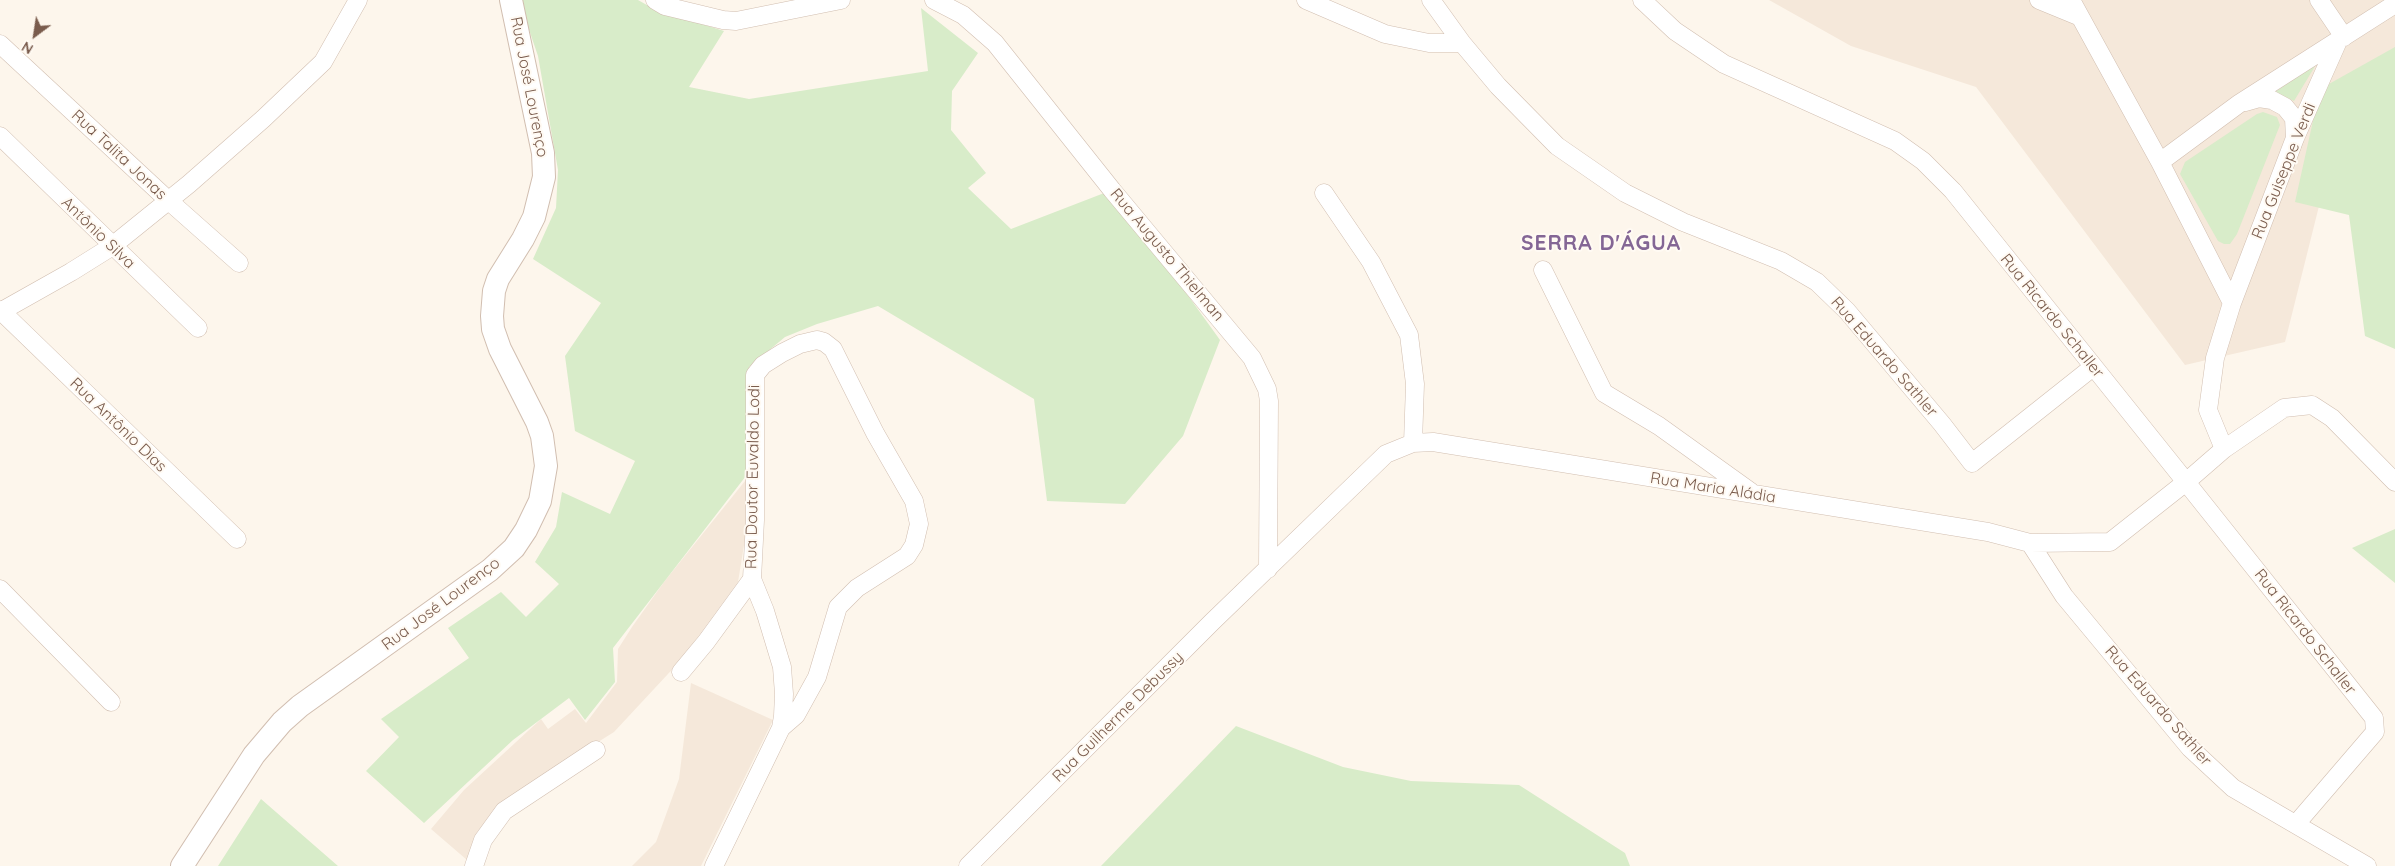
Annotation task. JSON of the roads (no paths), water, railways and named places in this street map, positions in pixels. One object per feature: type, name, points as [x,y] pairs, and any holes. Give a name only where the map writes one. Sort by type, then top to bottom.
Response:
[{"type":"street","points":[[0,311],[112,247],[263,119],[323,62],[358,0]]},
{"type":"street","name":"Rua José Lourenço","points":[[182,866],[254,755],[276,729],[300,706],[490,570],[514,548],[526,530],[540,501],[546,466],[542,436],[537,422],[500,349],[493,329],[492,316],[494,292],[498,279],[523,240],[534,217],[544,177],[543,153],[511,0]]},
{"type":"street","points":[[655,0],[665,6],[723,20],[736,21],[841,0]]},
{"type":"street","name":"Rua Augusto Thielman","points":[[934,0],[963,15],[995,43],[1112,190],[1252,358],[1267,389],[1269,401],[1268,569]]},
{"type":"street","points":[[1306,0],[1384,34],[1429,43],[1462,43]]},
{"type":"street","name":"Rua Eduardo Sathler","points":[[1431,0],[1462,43],[1498,86],[1557,146],[1625,193],[1683,222],[1781,261],[1817,282],[1847,311],[1942,424],[1972,463],[2093,367]]},
{"type":"street","name":"Rua Ricardo Schaller","points":[[1642,0],[1675,31],[1724,64],[1895,141],[1923,161],[1953,191],[2374,718],[2375,732],[2296,824]]},
{"type":"street","points":[[2039,0],[2075,8],[2160,162],[2232,303]]},
{"type":"street","points":[[2319,0],[2341,39]]},
{"type":"street","points":[[2160,162],[2240,104],[2395,4]]},
{"type":"street","name":"Rua Guiseppe Verdi","points":[[2224,449],[2208,410],[2215,358],[2232,303],[2294,138],[2341,39]]},
{"type":"street","name":"Rua Talita Jonas","points":[[0,44],[168,201],[239,263]]},
{"type":"street","points":[[2240,104],[2259,98],[2272,100],[2285,107],[2294,118],[2294,138]]},
{"type":"street","name":"Antônio Silva","points":[[0,136],[112,247],[198,328]]},
{"type":"street","points":[[1324,193],[1371,262],[1409,335],[1415,384],[1413,443]]},
{"type":"street","points":[[1543,270],[1604,393],[1659,426],[1753,494]]},
{"type":"street","name":"Rua Antônio Dias","points":[[0,311],[237,539]]},
{"type":"street","name":"Rua Doutor Euvaldo Lodi","points":[[714,866],[781,728],[784,694],[782,667],[765,611],[752,579],[755,520],[755,376],[763,365],[782,353],[800,344],[817,340],[824,342],[833,349],[875,434],[914,501],[919,524],[914,545],[907,556],[857,588],[838,607],[830,626],[817,676],[796,715],[781,728]]},
{"type":"street","name":"Rua Maria Aládia","points":[[1268,569],[1386,454],[1413,443],[1433,442],[1988,532],[2030,543],[2110,542],[2186,482],[2224,449],[2284,408],[2312,404],[2332,418],[2395,482]]},
{"type":"street","name":"Rua Eduardo Sathler","points":[[2030,543],[2064,596],[2190,748],[2233,788],[2367,866]]},
{"type":"street","name":"Rua Guilherme Debussy","points":[[968,866],[1268,569]]},
{"type":"street","points":[[680,672],[706,642],[752,579]]},
{"type":"street","points":[[0,589],[111,702]]},
{"type":"street","points":[[474,866],[483,840],[504,810],[596,750]]},
{"type":"district","name":"SERRA D'ÁGUA","points":[[1601,244]]}]
